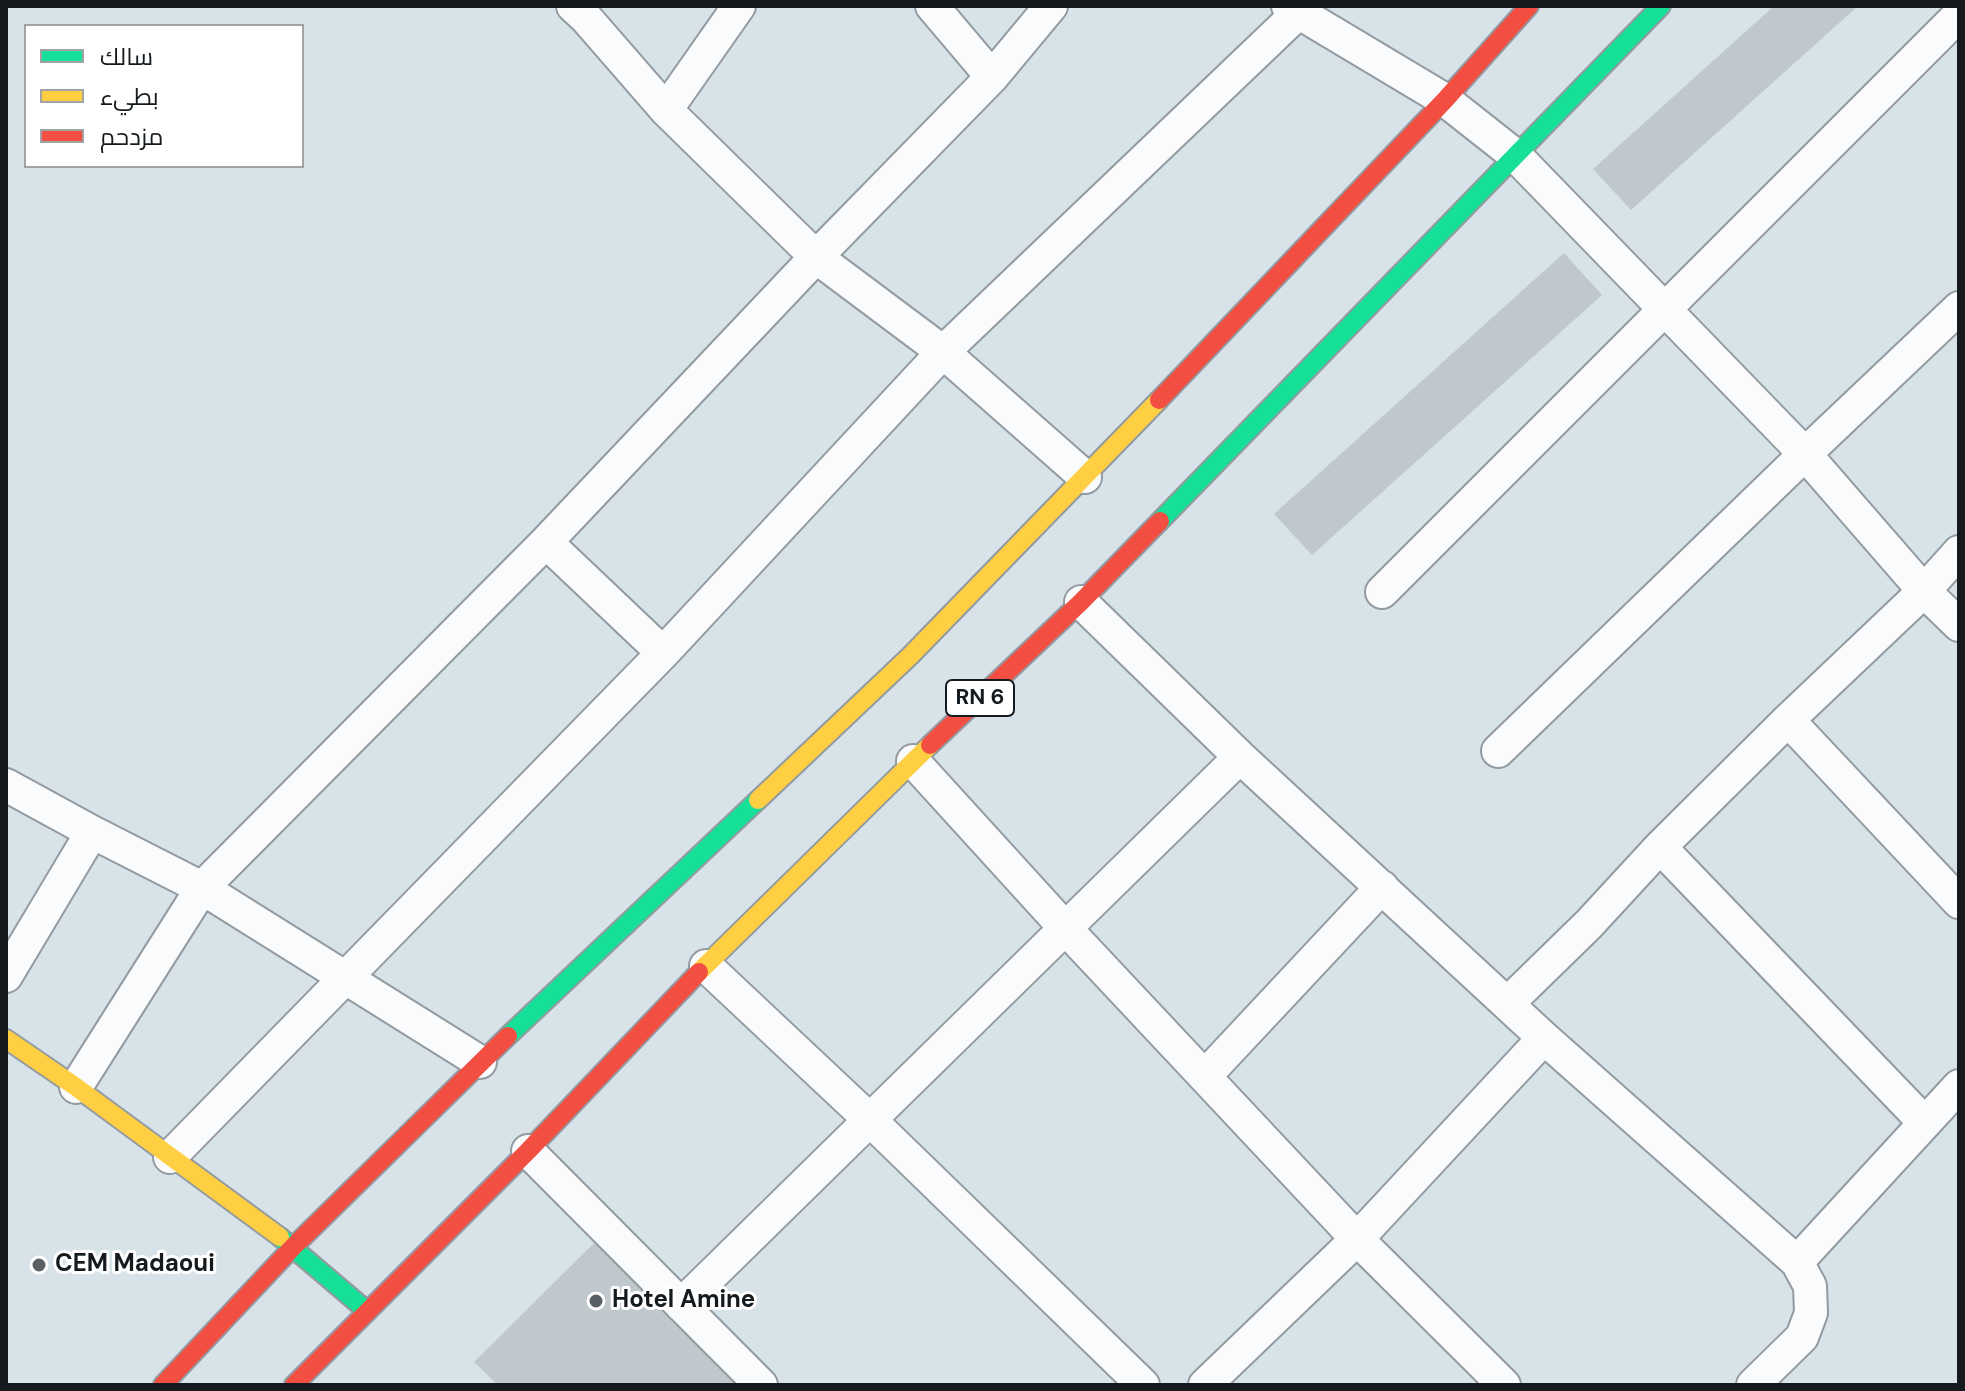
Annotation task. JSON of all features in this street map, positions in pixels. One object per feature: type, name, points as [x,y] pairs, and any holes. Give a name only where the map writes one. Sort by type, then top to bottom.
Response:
[{"type":"main road","points":[[163,1385],[293,1247],[480,1062],[910,656],[1445,100],[1529,6]]},
{"type":"main road","name":"RN 6","points":[[294,1385],[528,1151],[668,1003],[913,761],[1081,602],[1661,6]]},
{"type":"main road","points":[[6,1039],[293,1247],[367,1311]]},
{"type":"street","points":[[666,110],[739,6]]},
{"type":"street","points":[[932,6],[992,77]]},
{"type":"street","points":[[76,1087],[202,888],[546,542],[816,257],[992,77],[1051,6]]},
{"type":"street","points":[[170,1157],[663,653],[943,352],[1293,9],[1445,100],[1516,156],[1805,454],[1924,591],[1959,625]]},
{"type":"street","points":[[584,10],[666,110],[816,257],[943,352],[1085,477]]},
{"type":"street","points":[[1382,592],[1959,15]]},
{"type":"street","points":[[1498,751],[1959,308]]},
{"type":"street","points":[[546,542],[663,653]]},
{"type":"street","points":[[1508,1003],[1788,720],[1924,591],[1959,552]]},
{"type":"street","points":[[1081,602],[1240,757],[1544,1038],[1797,1262],[1810,1286],[1811,1313],[1802,1337],[1753,1385]]},
{"type":"street","points":[[1788,720],[1959,902]]},
{"type":"street","points":[[681,1305],[1240,757]]},
{"type":"street","points":[[913,761],[1357,1239],[1504,1385]]},
{"type":"street","points":[[6,785],[202,888],[480,1062]]},
{"type":"street","points":[[6,976],[92,832]]},
{"type":"street","points":[[1660,847],[1924,1122]]},
{"type":"street","points":[[1205,1076],[1382,887]]},
{"type":"street","points":[[706,966],[1143,1385]]},
{"type":"street","points":[[1205,1385],[1357,1239],[1544,1038]]},
{"type":"street","points":[[1797,1262],[1959,1086]]},
{"type":"street","points":[[528,1151],[761,1385]]},
{"type":"building","points":[[1774,6],[1858,6],[1631,210],[1593,169]]},
{"type":"building","points":[[1564,253],[1602,295],[1312,555],[1274,514]]},
{"type":"building","name":"Hotel Amine","points":[[596,1241],[739,1385],[498,1385],[474,1362]]},
{"type":"traffic: fast","points":[[1160,521],[1661,6]]},
{"type":"traffic: fast","points":[[508,1036],[758,800]]},
{"type":"traffic: fast","points":[[280,1237],[367,1311]]},
{"type":"traffic: slow","points":[[758,800],[910,656],[1159,400]]},
{"type":"traffic: slow","points":[[699,972],[930,745]]},
{"type":"traffic: slow","points":[[6,1039],[280,1237]]},
{"type":"traffic: jam","points":[[1159,400],[1445,100],[1529,6]]},
{"type":"traffic: jam","points":[[930,745],[1081,602],[1160,521]]},
{"type":"traffic: jam","points":[[294,1385],[528,1151],[699,972]]},
{"type":"traffic: jam","points":[[163,1385],[293,1247],[508,1036]]},
{"type":"place","name":"CEM Madaoui","points":[[39,1265]]},
{"type":"place","name":"Hotel Amine","points":[[596,1301]]}]
